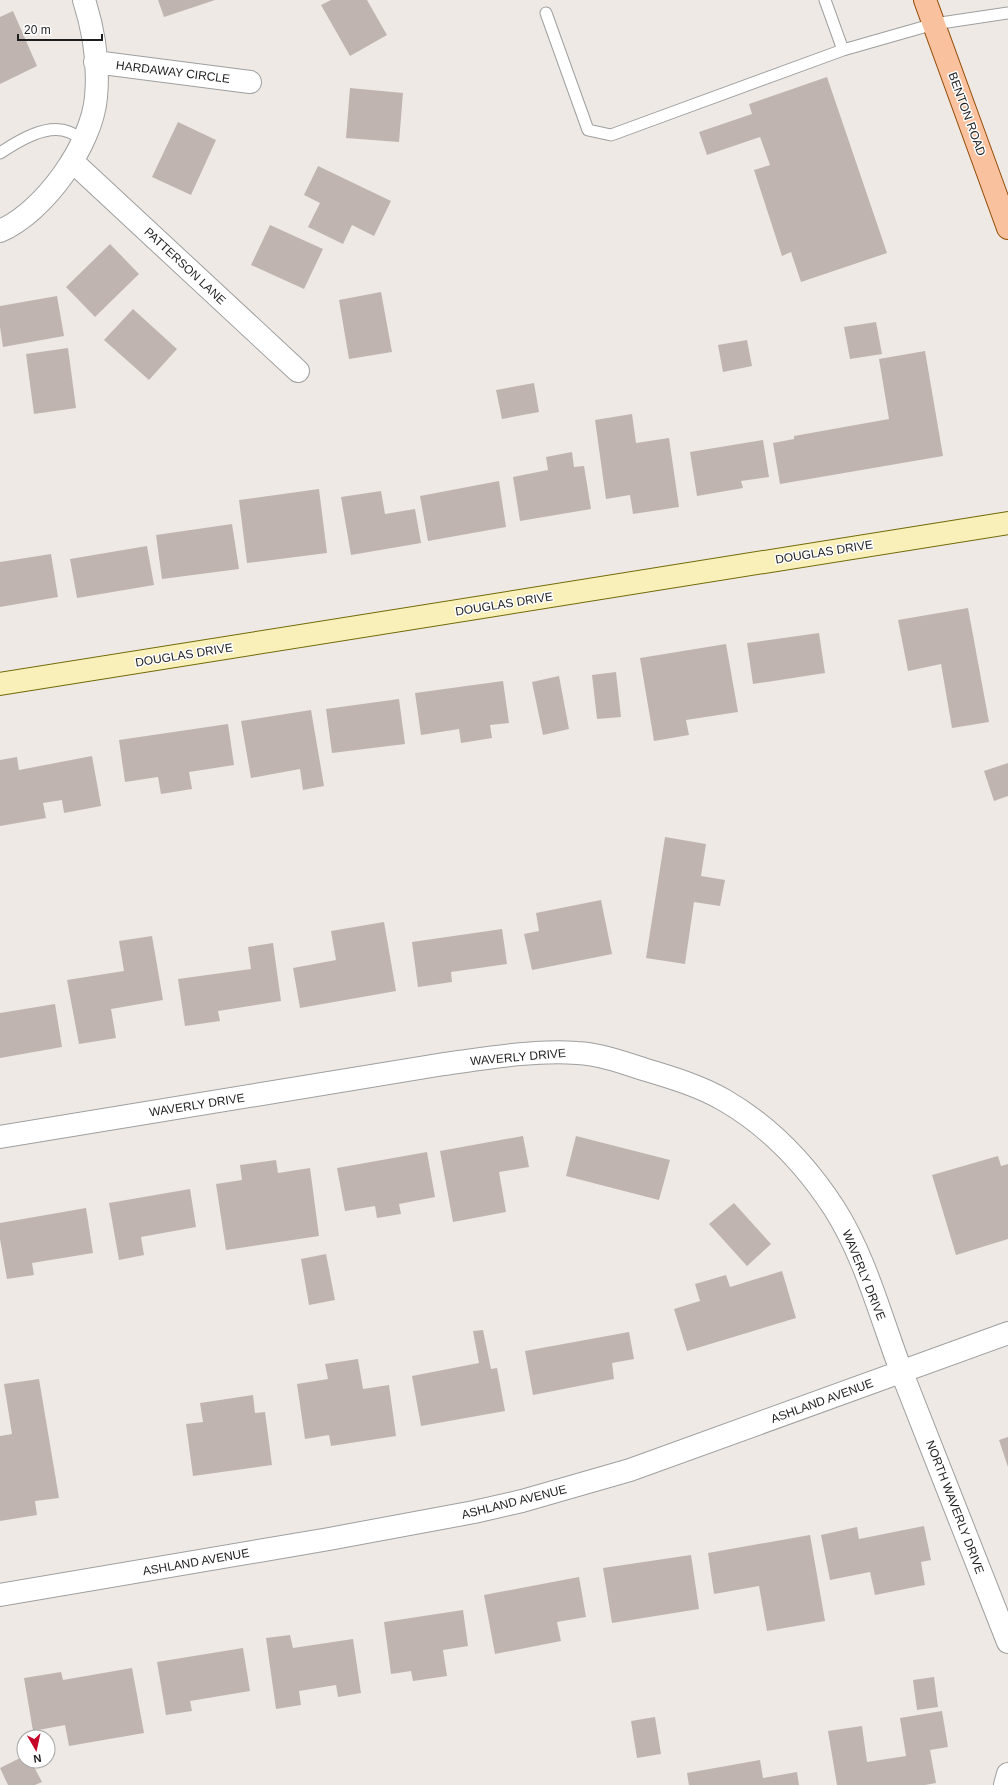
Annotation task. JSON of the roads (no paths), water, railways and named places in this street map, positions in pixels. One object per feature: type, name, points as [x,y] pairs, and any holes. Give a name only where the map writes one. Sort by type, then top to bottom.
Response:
[{"type":"main road","name":"BENTON ROAD","points":[[925,0],[1008,228]]},
{"type":"street","points":[[0,231],[9,227],[33,209],[53,189],[72,161],[92,118],[96,97],[95,44],[92,25],[84,0]]},
{"type":"street","name":"HARDAWAY CIRCLE","points":[[96,62],[250,82]]},
{"type":"street","name":"PATTERSON LANE","points":[[72,161],[298,371]]},
{"type":"street","name":"DOUGLAS DRIVE","points":[[0,684],[1008,523]]},
{"type":"street","name":"WAVERLY DRIVE","points":[[0,1137],[506,1056],[578,1053],[611,1059],[688,1084],[723,1099],[759,1122],[790,1151],[835,1209],[855,1246],[902,1372]]},
{"type":"street","name":"ASHLAND AVENUE","points":[[0,1595],[329,1539],[467,1514],[522,1501],[630,1470],[1008,1333]]},
{"type":"street","name":"NORTH WAVERLY DRIVE","points":[[902,1372],[1008,1642]]},
{"type":"street","points":[[1005,1785],[1008,1774]]},
{"type":"lane","points":[[825,0],[843,50]]},
{"type":"lane","points":[[546,12],[588,130],[611,135],[843,50],[934,24],[1008,13]]},
{"type":"lane","points":[[0,152],[26,137],[41,132],[54,130],[68,132],[83,140]]}]
